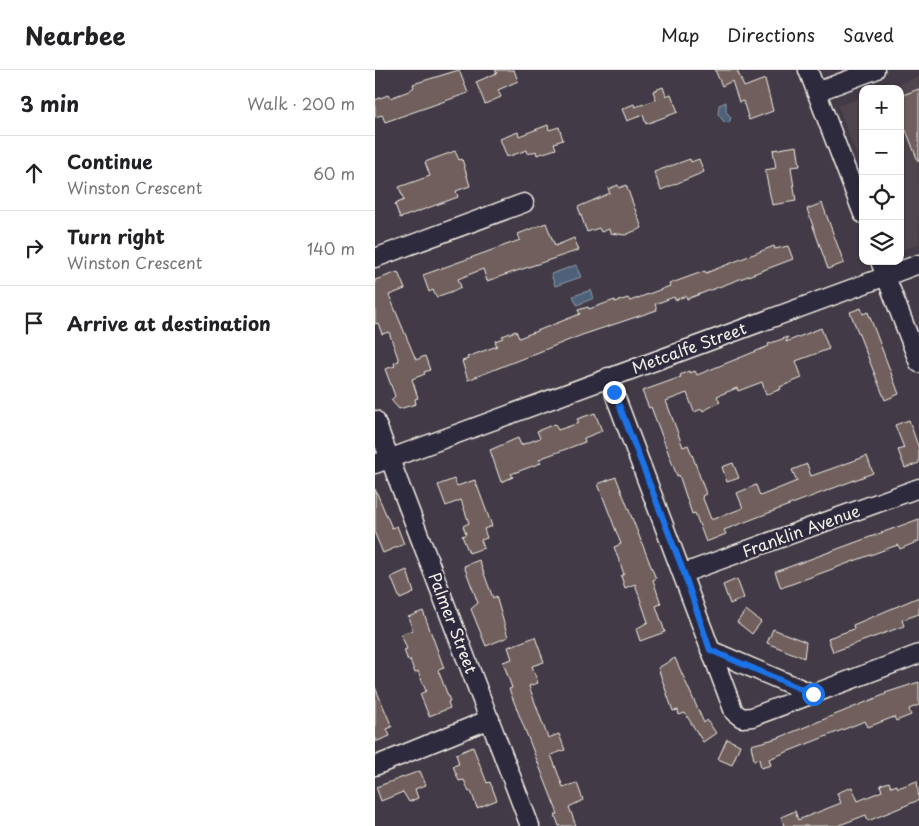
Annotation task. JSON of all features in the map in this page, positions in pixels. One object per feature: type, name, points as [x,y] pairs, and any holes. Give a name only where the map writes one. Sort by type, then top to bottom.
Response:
[{"type":"street","points":[[808,70],[859,204]]},
{"type":"street","points":[[816,92],[875,70]]},
{"type":"street","points":[[375,258],[524,204]]},
{"type":"street","name":"Metcalfe Street","points":[[382,461],[608,377],[883,269],[919,264]]},
{"type":"street","points":[[883,269],[919,363]]},
{"type":"street","points":[[608,377],[684,573],[710,650],[734,712],[742,718],[752,718],[919,654]]},
{"type":"street","name":"Palmer Street","points":[[375,420],[382,461],[490,719],[530,826]]},
{"type":"street","name":"Franklin Avenue","points":[[684,573],[919,488]]},
{"type":"street","points":[[710,650],[813,694]]},
{"type":"street","points":[[375,766],[490,719]]},
{"type":"shaded area","points":[[919,76],[919,244],[904,250],[904,85],[895,85]]},
{"type":"shaded area","points":[[859,98],[859,162],[838,106]]},
{"type":"water","points":[[726,102],[726,111],[731,118],[729,123],[724,122],[718,114],[719,105]]},
{"type":"water","points":[[576,265],[581,277],[555,286],[551,274]]},
{"type":"water","points":[[591,290],[594,298],[577,305],[573,296]]},
{"type":"building","points":[[459,70],[468,93],[385,122],[382,115],[375,117],[375,100],[388,95],[390,98],[409,91],[414,87],[413,84]]},
{"type":"building","points":[[495,70],[514,70],[518,81],[498,90],[501,97],[485,104],[476,82],[497,73]]},
{"type":"building","points":[[715,70],[737,70],[744,87],[765,79],[773,111],[749,120],[743,101],[739,102],[732,81],[722,86]]},
{"type":"building","points":[[663,87],[666,96],[671,94],[678,112],[646,124],[643,115],[627,121],[622,109],[634,104],[635,107],[656,100],[653,91]]},
{"type":"building","points":[[919,89],[919,161],[906,130],[904,131],[904,95]]},
{"type":"building","points":[[548,125],[549,130],[559,127],[563,140],[554,143],[556,149],[537,155],[536,151],[528,154],[527,150],[507,157],[500,139],[518,132],[519,136]]},
{"type":"building","points":[[797,146],[800,166],[791,167],[796,201],[772,205],[765,170],[776,168],[773,150]]},
{"type":"building","points":[[455,151],[459,160],[462,159],[470,186],[456,191],[458,197],[400,218],[395,204],[404,200],[399,187],[430,176],[425,162]]},
{"type":"building","points":[[690,159],[691,162],[699,159],[704,172],[661,190],[654,172]]},
{"type":"building","points":[[618,185],[619,188],[626,185],[642,228],[625,235],[610,233],[609,229],[601,232],[599,228],[587,232],[578,207],[610,193],[608,189]]},
{"type":"building","points":[[822,203],[844,263],[828,269],[807,209]]},
{"type":"building","points":[[546,223],[555,246],[574,238],[579,250],[487,281],[483,269],[458,279],[461,287],[453,291],[436,297],[433,290],[429,292],[423,275],[520,240],[518,234]]},
{"type":"building","points":[[774,246],[775,249],[788,246],[793,259],[687,299],[686,296],[675,300],[674,297],[655,304],[657,310],[582,335],[468,380],[462,361],[468,359],[467,357],[497,346],[495,341],[503,338],[502,336],[516,331],[519,338],[580,314],[578,310],[588,307],[589,309],[615,300],[615,302],[628,298],[630,301],[670,286],[669,284],[705,271],[706,273]]},
{"type":"building","points":[[398,272],[405,289],[389,295],[416,360],[425,356],[430,370],[412,379],[418,398],[415,399],[416,404],[399,409],[391,400],[395,396],[385,369],[395,366],[394,363],[399,361],[389,332],[382,334],[378,323],[375,324],[375,280]]},
{"type":"building","points":[[861,308],[863,314],[868,312],[899,394],[885,400],[850,312]]},
{"type":"building","points":[[821,328],[829,349],[796,361],[802,378],[780,387],[781,389],[766,395],[762,382],[738,391],[737,388],[717,396],[720,402],[703,411],[702,409],[694,412],[687,393],[666,401],[683,447],[688,445],[693,457],[706,494],[702,496],[711,519],[743,508],[737,493],[756,485],[760,496],[797,481],[792,470],[807,464],[811,476],[867,456],[873,473],[724,530],[726,534],[706,542],[695,513],[692,514],[679,475],[677,476],[651,407],[649,408],[642,391],[681,377],[680,375],[689,371],[690,373],[695,371],[697,375],[769,346],[768,344],[788,337],[786,342]]},
{"type":"building","points":[[595,413],[602,431],[584,438],[585,442],[539,459],[541,463],[511,474],[513,477],[501,482],[490,450],[518,438],[521,445],[540,438],[537,431],[555,424],[558,430],[579,423],[577,419]]},
{"type":"building","points":[[909,420],[919,449],[919,463],[905,468],[898,450],[904,448],[895,425]]},
{"type":"building","points":[[733,463],[739,478],[727,482],[722,467]]},
{"type":"building","points":[[616,477],[656,579],[653,580],[661,604],[656,606],[665,632],[640,641],[636,629],[648,622],[635,584],[625,588],[621,576],[624,574],[614,547],[621,544],[598,484]]},
{"type":"building","points":[[454,479],[457,486],[475,480],[492,526],[484,529],[487,538],[481,540],[484,548],[469,553],[462,536],[466,534],[463,526],[469,523],[461,500],[446,506],[438,485]]},
{"type":"building","points":[[375,489],[392,528],[397,526],[404,544],[383,553],[375,534]]},
{"type":"building","points":[[919,519],[919,541],[900,549],[898,545],[892,547],[781,588],[775,572]]},
{"type":"building","points":[[479,560],[493,598],[496,596],[508,637],[486,646],[471,609],[478,603],[464,566]]},
{"type":"building","points":[[407,570],[414,593],[400,599],[391,577]]},
{"type":"building","points":[[737,579],[744,598],[730,604],[723,585]]},
{"type":"building","points":[[919,597],[919,614],[902,620],[904,626],[833,652],[828,638],[854,629],[853,625]]},
{"type":"building","points":[[746,610],[761,622],[752,634],[737,622]]},
{"type":"building","points":[[423,611],[444,668],[438,670],[450,701],[448,702],[450,708],[429,716],[420,694],[426,691],[418,671],[415,673],[410,660],[408,661],[404,650],[407,649],[401,634],[413,630],[408,617]]},
{"type":"building","points":[[773,629],[806,642],[804,658],[767,643]]},
{"type":"building","points":[[535,637],[544,662],[532,666],[538,683],[529,686],[548,738],[559,734],[565,750],[551,755],[563,787],[577,783],[583,800],[569,807],[576,826],[559,826],[555,815],[558,814],[509,689],[512,688],[503,662],[512,659],[508,647]]},
{"type":"building","points":[[675,658],[704,723],[707,720],[716,733],[703,742],[685,713],[679,715],[678,710],[673,711],[658,668]]},
{"type":"building","points":[[919,682],[919,705],[909,709],[911,715],[896,721],[894,717],[868,727],[865,721],[769,759],[771,765],[761,768],[759,759],[754,760],[751,745],[778,738],[885,693]]},
{"type":"building","points":[[375,687],[392,727],[387,729],[390,736],[375,742]]},
{"type":"building","points":[[727,739],[740,745],[732,765],[718,759]]},
{"type":"building","points":[[473,747],[487,783],[490,782],[497,800],[477,808],[471,791],[469,792],[464,780],[459,781],[453,766],[459,764],[456,754]]},
{"type":"building","points":[[420,771],[426,785],[415,789],[418,798],[409,802],[403,792],[381,801],[376,787]]},
{"type":"building","points":[[917,781],[919,800],[868,821],[866,815],[837,826],[784,826],[781,817],[795,811],[798,820],[841,803],[837,793],[852,787],[858,801],[882,791],[880,785],[889,782],[891,787],[897,785],[898,788]]},
{"type":"route","points":[[614,392],[684,573],[710,650],[813,694]]}]
